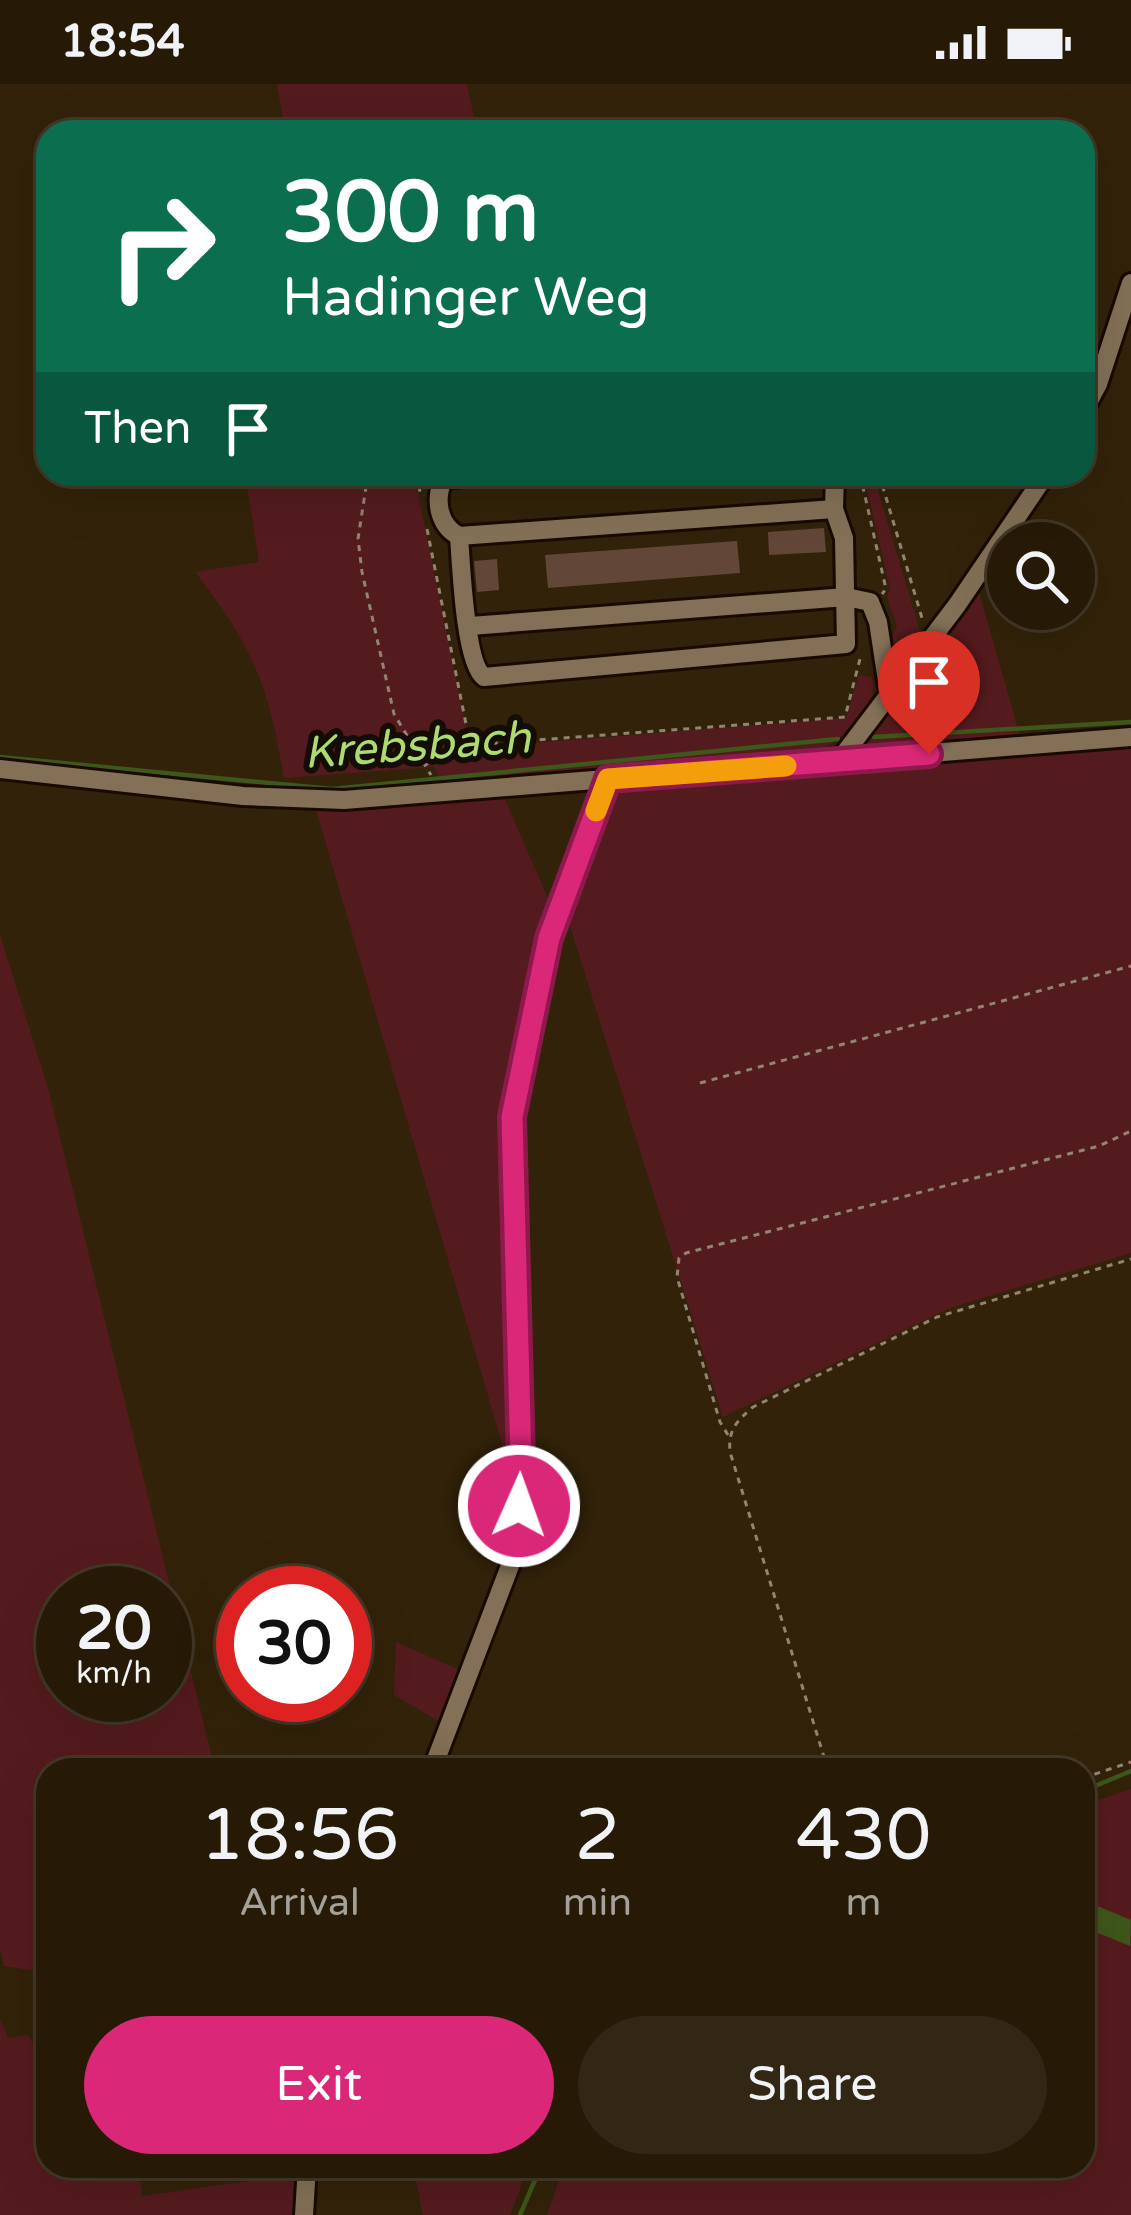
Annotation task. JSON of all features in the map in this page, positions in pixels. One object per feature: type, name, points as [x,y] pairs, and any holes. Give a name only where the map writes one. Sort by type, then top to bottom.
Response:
[{"type":"street","points":[[1095,390],[1131,283]]},
{"type":"street","points":[[440,486],[442,520],[447,530],[459,536],[834,509]]},
{"type":"street","points":[[459,536],[473,667],[484,676],[839,647],[848,637],[844,538],[834,509],[835,486]]},
{"type":"street","points":[[838,762],[929,643],[1038,486]]},
{"type":"street","points":[[470,626],[862,599],[872,607],[890,694]]},
{"type":"street","points":[[0,770],[300,800],[344,800],[1131,737]]},
{"type":"street","points":[[437,1758],[516,1550],[521,1462],[512,1117],[549,938],[608,779]]},
{"type":"street","points":[[304,2215],[306,2178]]},
{"type":"path","points":[[366,486],[358,539],[362,572],[394,714],[425,767],[470,745],[845,717],[862,651]]},
{"type":"path","points":[[419,486],[421,496]]},
{"type":"path","points":[[863,486],[886,589],[872,607]]},
{"type":"path","points":[[883,486],[929,643]]},
{"type":"path","points":[[425,519],[470,745]]},
{"type":"path","points":[[700,1083],[1131,966]]},
{"type":"path","points":[[824,1758],[677,1277],[679,1258],[1099,1146],[1131,1131]]},
{"type":"path","points":[[729,1436],[737,1420],[754,1407],[938,1317],[1131,1258]]},
{"type":"path","points":[[1095,1774],[1131,1762]]},
{"type":"shaded area","points":[[277,84],[467,84],[474,120],[283,120]]},
{"type":"shaded area","points":[[247,486],[416,486],[470,748],[846,718],[859,675],[872,677],[871,701],[847,733],[814,752],[446,787],[434,767],[284,778],[256,668],[232,623],[195,572],[259,562]]},
{"type":"shaded area","points":[[866,486],[877,486],[920,631],[919,641],[899,665],[889,663],[886,650],[897,626],[887,597],[890,588]]},
{"type":"shaded area","points":[[978,588],[1021,740],[854,754]]},
{"type":"shaded area","points":[[1131,744],[1131,1253],[950,1308],[723,1417],[566,913],[605,802],[635,785]]},
{"type":"shaded area","points":[[504,797],[550,903],[503,1116],[511,1423],[518,1498],[316,810]]},
{"type":"shaded area","points":[[0,935],[48,1088],[165,1566],[36,1566],[36,1722],[192,1722],[192,1676],[212,1758],[36,1758],[36,1971],[4,1966],[0,1949]]},
{"type":"shaded area","points":[[396,1642],[466,1673],[444,1724],[394,1695]]},
{"type":"shaded area","points":[[1131,1789],[1131,2215],[547,2215],[560,2178],[1095,2178],[1095,1801]]},
{"type":"shaded area","points":[[1095,1905],[1131,1920],[1130,1946],[1095,1932]]},
{"type":"shaded area","points":[[0,2019],[8,2038],[28,2035],[36,2048],[36,2178],[140,2178],[142,2196],[297,2178],[293,2215],[0,2215]]},
{"type":"shaded area","points":[[524,2178],[510,2215],[423,2215],[416,2181]]},
{"type":"building","points":[[824,528],[826,552],[769,555],[768,532]]},
{"type":"building","points":[[737,541],[740,573],[548,588],[545,555]]},
{"type":"building","points":[[497,559],[499,590],[477,592],[474,561]]},
{"type":"waterway","points":[[874,737],[1131,722]]},
{"type":"waterway","name":"Krebsbach","points":[[0,757],[332,789],[838,739]]},
{"type":"waterway","points":[[1095,1786],[1131,1771]]},
{"type":"waterway","points":[[520,2215],[536,2178]]},
{"type":"slow traffic","points":[[596,811],[608,779],[786,766]]},
{"type":"route","points":[[519,1506],[512,1117],[549,938],[608,779],[929,754]]}]
